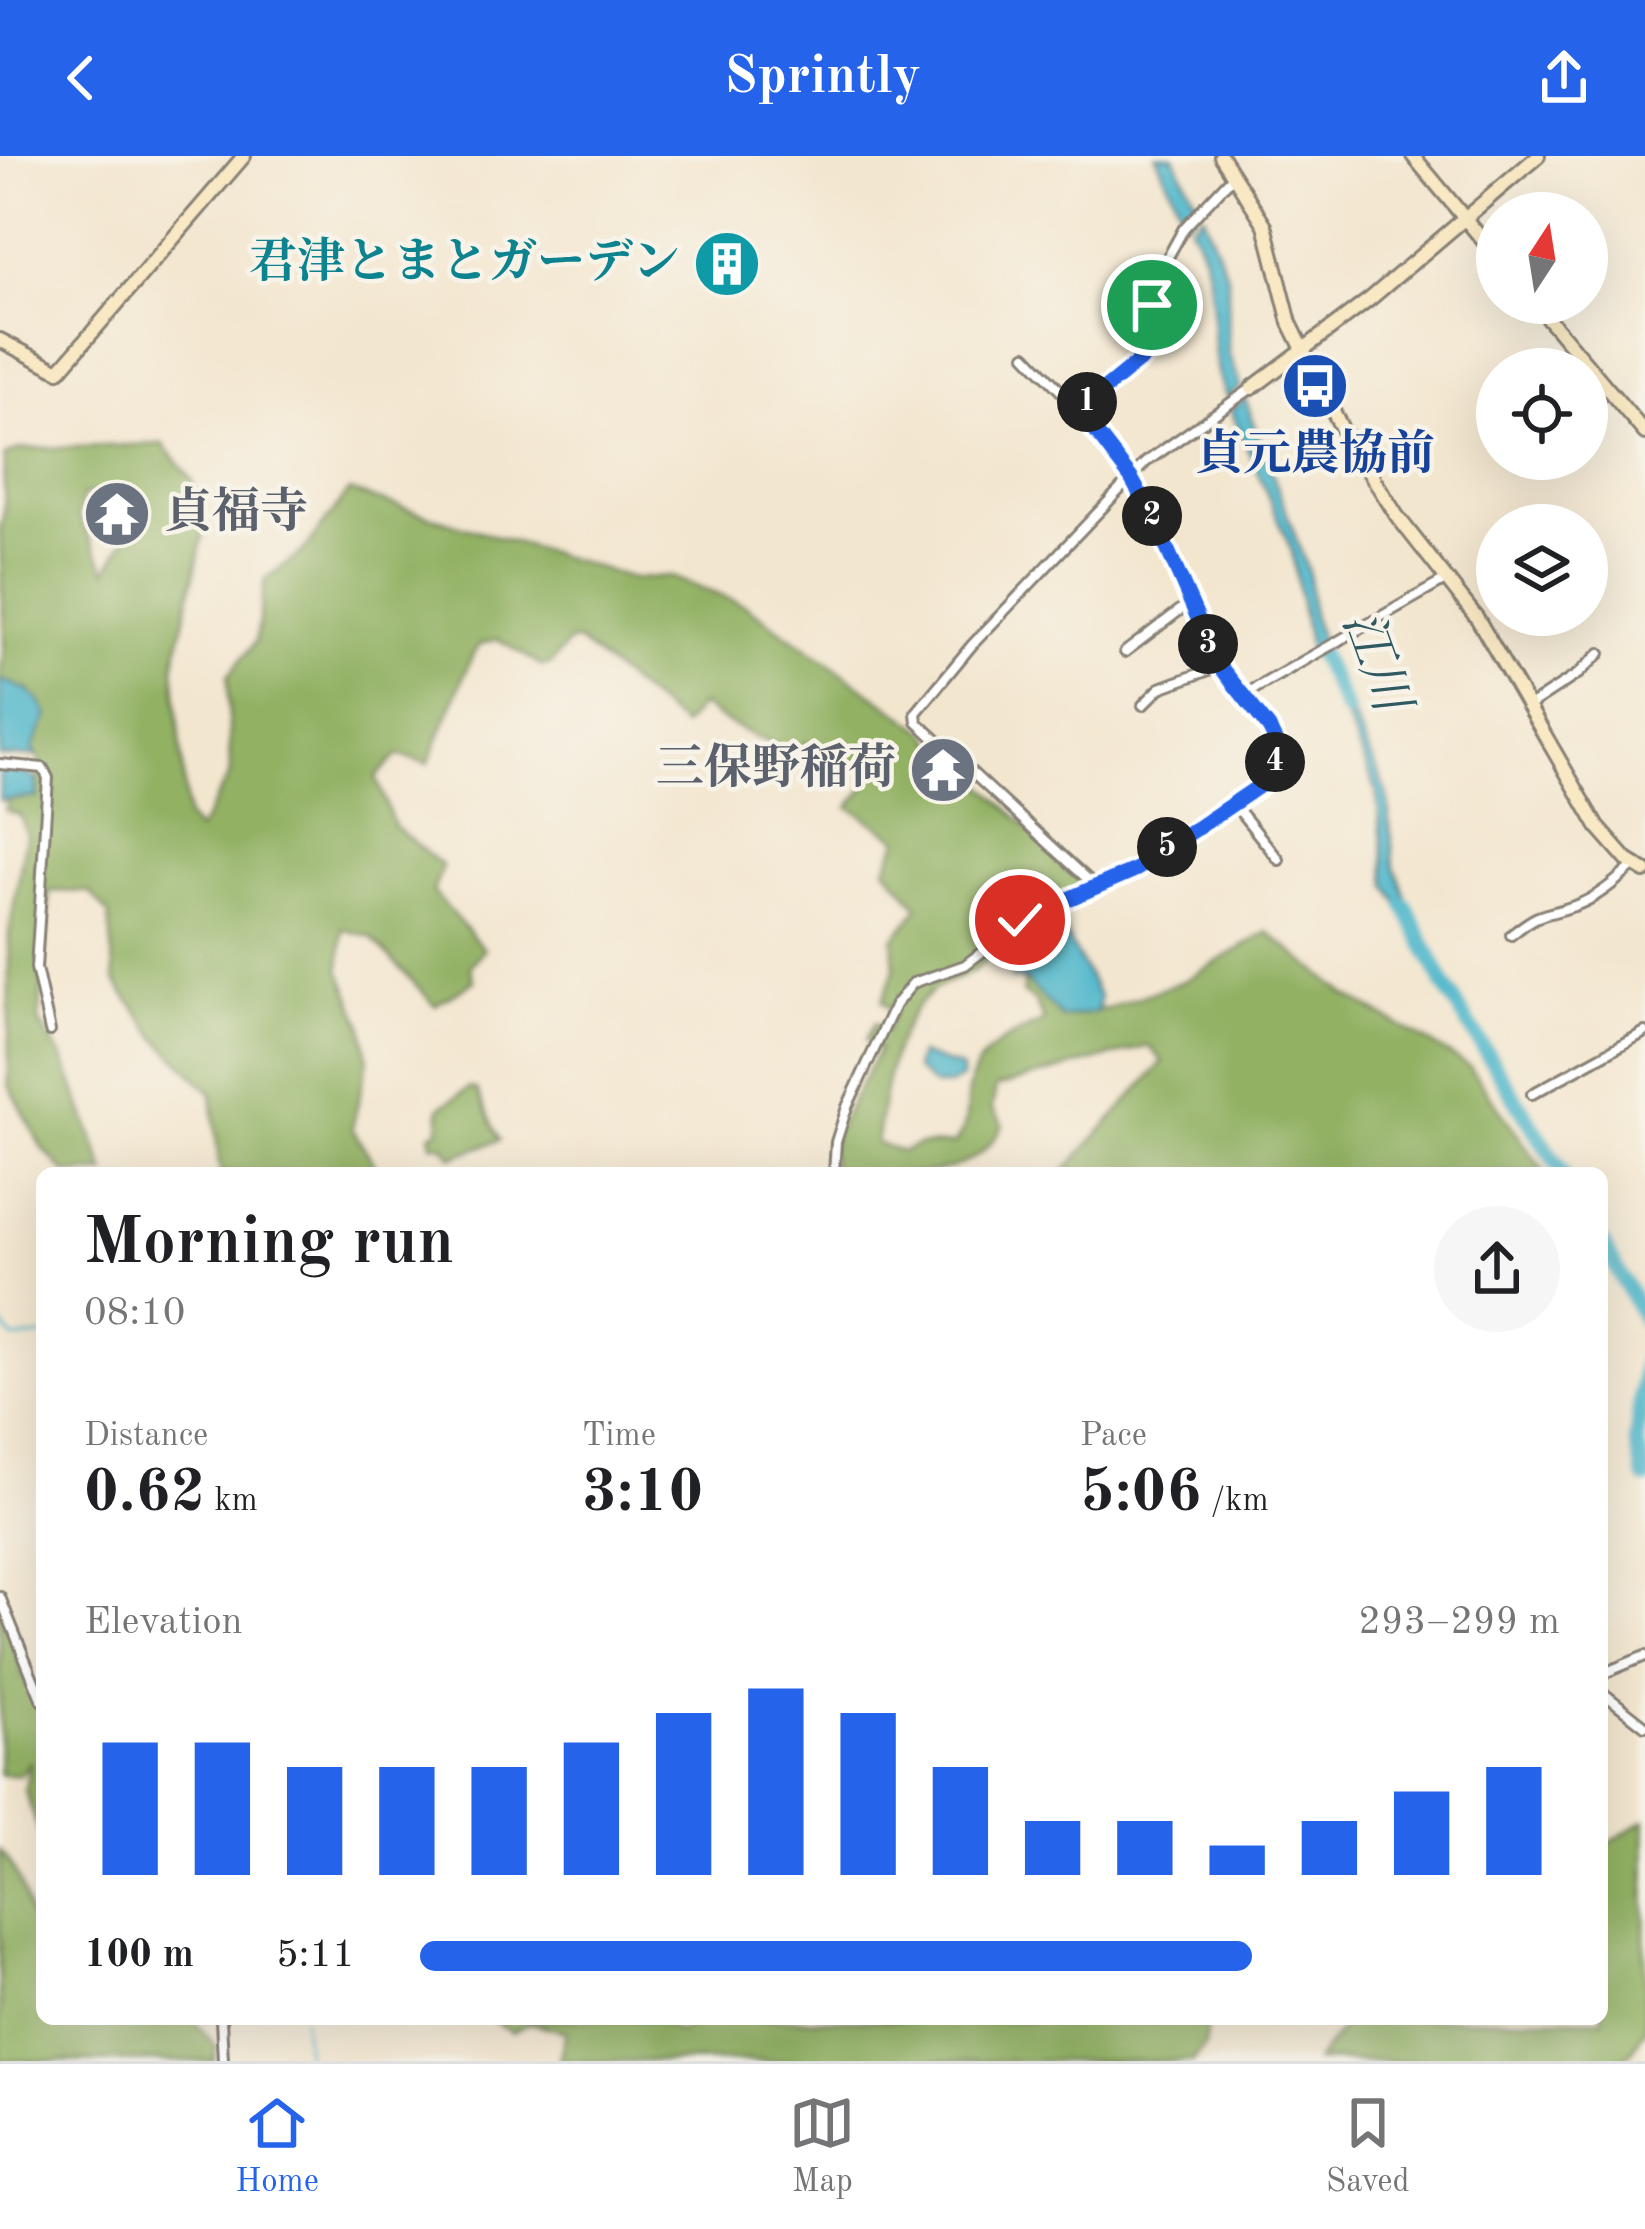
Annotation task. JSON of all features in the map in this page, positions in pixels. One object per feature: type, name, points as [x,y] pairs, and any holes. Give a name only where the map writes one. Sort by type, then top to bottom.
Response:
[{"type":"street","points":[[0,340],[59,370],[244,156]]},
{"type":"street","points":[[1221,156],[1265,225],[1290,322],[1386,498],[1477,618],[1598,827],[1640,868],[1571,908],[1547,909],[1511,935]]},
{"type":"street","points":[[1414,156],[1476,231]]},
{"type":"street","points":[[1095,886],[917,722],[916,713],[972,645],[1131,478],[1304,351],[1467,220],[1538,156]]},
{"type":"street","points":[[1079,410],[1166,339],[1149,296],[1184,228],[1233,176]]},
{"type":"street","points":[[1553,324],[1645,433]]},
{"type":"street","points":[[834,1167],[847,1107],[904,992],[922,977],[980,956],[1038,909],[1137,869],[1268,780],[1278,746],[1220,666],[1131,478],[1079,410],[1026,355]]},
{"type":"street","points":[[1242,696],[1331,641],[1447,579]]},
{"type":"street","points":[[1125,652],[1189,604]]},
{"type":"street","points":[[1527,707],[1578,674],[1600,652]]},
{"type":"street","points":[[1144,705],[1160,688],[1220,666]]},
{"type":"street","points":[[0,764],[43,768],[48,778],[36,968],[50,1031]]},
{"type":"street","points":[[1234,804],[1279,860]]},
{"type":"street","points":[[1532,1094],[1645,1032]]},
{"type":"street","points":[[0,1597],[36,1686]]},
{"type":"street","points":[[1608,1672],[1645,1656]]},
{"type":"street","points":[[1608,1697],[1645,1726]]},
{"type":"street","points":[[220,2025],[223,2061]]},
{"type":"green space","points":[[163,444],[192,480],[205,526],[174,667],[187,819],[198,831],[230,774],[228,676],[256,641],[265,579],[303,552],[349,491],[634,579],[669,576],[745,605],[928,733],[949,764],[969,771],[1080,878],[1078,889],[1063,907],[1004,938],[983,963],[931,992],[917,1007],[891,1063],[876,1143],[902,1152],[918,1145],[954,1144],[965,1123],[970,1083],[983,1058],[1004,1041],[1044,1021],[1035,1001],[1022,993],[1026,976],[1104,1010],[1184,981],[1268,932],[1345,994],[1469,1066],[1541,1167],[1068,1167],[1163,1062],[1149,1046],[996,1087],[992,1108],[1003,1124],[990,1144],[953,1167],[832,1167],[830,1148],[837,1129],[879,1049],[866,1040],[875,1023],[886,1030],[894,1013],[882,1001],[895,969],[893,939],[919,908],[886,868],[899,839],[849,807],[867,786],[862,766],[806,743],[788,752],[701,705],[683,726],[579,642],[570,641],[551,664],[542,666],[498,639],[480,644],[471,658],[428,764],[398,755],[376,777],[394,826],[442,866],[433,892],[484,949],[470,967],[474,981],[435,1005],[371,937],[343,929],[340,969],[363,1026],[368,1059],[352,1128],[376,1167],[219,1167],[212,1094],[157,1038],[115,981],[109,915],[90,892],[50,891],[39,1022],[64,1060],[104,1167],[60,1167],[42,1148],[9,1085],[9,934],[26,835],[21,816],[5,810],[8,798],[37,797],[39,759],[32,747],[48,716],[29,690],[0,680],[5,456],[20,449]],"holes":[[[83,495],[141,496],[144,507],[107,571],[78,516]]]},
{"type":"green space","points":[[470,1088],[477,1090],[500,1140],[452,1157],[443,1145],[432,1144],[430,1134],[439,1130],[440,1107]]},
{"type":"green space","points":[[0,1605],[23,1676],[36,1699],[36,1824],[25,1790],[30,1761],[21,1775],[0,1775]]},
{"type":"green space","points":[[1645,1820],[1645,2029],[1631,2053],[1617,2061],[1316,2061],[1344,2025],[1608,2025],[1608,1844]]},
{"type":"green space","points":[[0,1850],[18,1879],[36,1930],[36,2025],[197,2025],[216,2046],[214,2061],[0,2061]]},
{"type":"green space","points":[[500,2025],[527,2025],[512,2032]]},
{"type":"green space","points":[[539,2025],[666,2025],[679,2032],[691,2025],[1207,2025],[1205,2046],[1193,2061],[559,2061],[566,2032]]},
{"type":"water","points":[[1156,156],[1174,156],[1199,207],[1186,221]]},
{"type":"water","points":[[1203,214],[1228,278],[1228,351],[1241,386],[1227,398],[1215,355],[1207,268],[1190,227]]},
{"type":"water","points":[[1245,398],[1309,574],[1312,614],[1322,643],[1309,650],[1292,552],[1231,410]]},
{"type":"water","points":[[0,680],[29,692],[45,708],[48,716],[33,747],[36,756],[0,757]]},
{"type":"water","points":[[1341,689],[1387,793],[1394,865],[1415,917],[1412,926],[1387,885],[1376,789],[1335,692]]},
{"type":"water","points":[[0,770],[28,774],[37,781],[36,797],[0,800]]},
{"type":"water","points":[[1049,915],[1056,917],[1100,998],[1097,1012],[1062,1018],[1026,980],[1012,978],[1011,948]]},
{"type":"water","points":[[919,1054],[961,1068],[961,1079],[934,1086],[915,1069]]},
{"type":"waterway","name":"江川","points":[[1316,647],[1346,710]]},
{"type":"waterway","name":"江川","points":[[1405,905],[1444,985],[1558,1167]]},
{"type":"waterway","name":"江川","points":[[1608,1253],[1645,1321]]},
{"type":"waterway","points":[[0,1322],[14,1339],[36,1337]]},
{"type":"waterway","name":"江川","points":[[1645,1361],[1636,1442],[1645,1478]]},
{"type":"waterway","points":[[303,2025],[306,2061]]},
{"type":"place","name":"君津とまとガーデン","points":[[727,264]]},
{"type":"place","name":"貞元農協前","points":[[1315,386]]},
{"type":"place","name":"貞福寺","points":[[117,514]]},
{"type":"place","name":"三保野稲荷","points":[[943,770]]},
{"type":"route","points":[[1020,920],[1137,869],[1248,795],[1274,770],[1278,746],[1269,728],[1218,664],[1154,519],[1131,478],[1079,410],[1166,339],[1152,305]]}]
